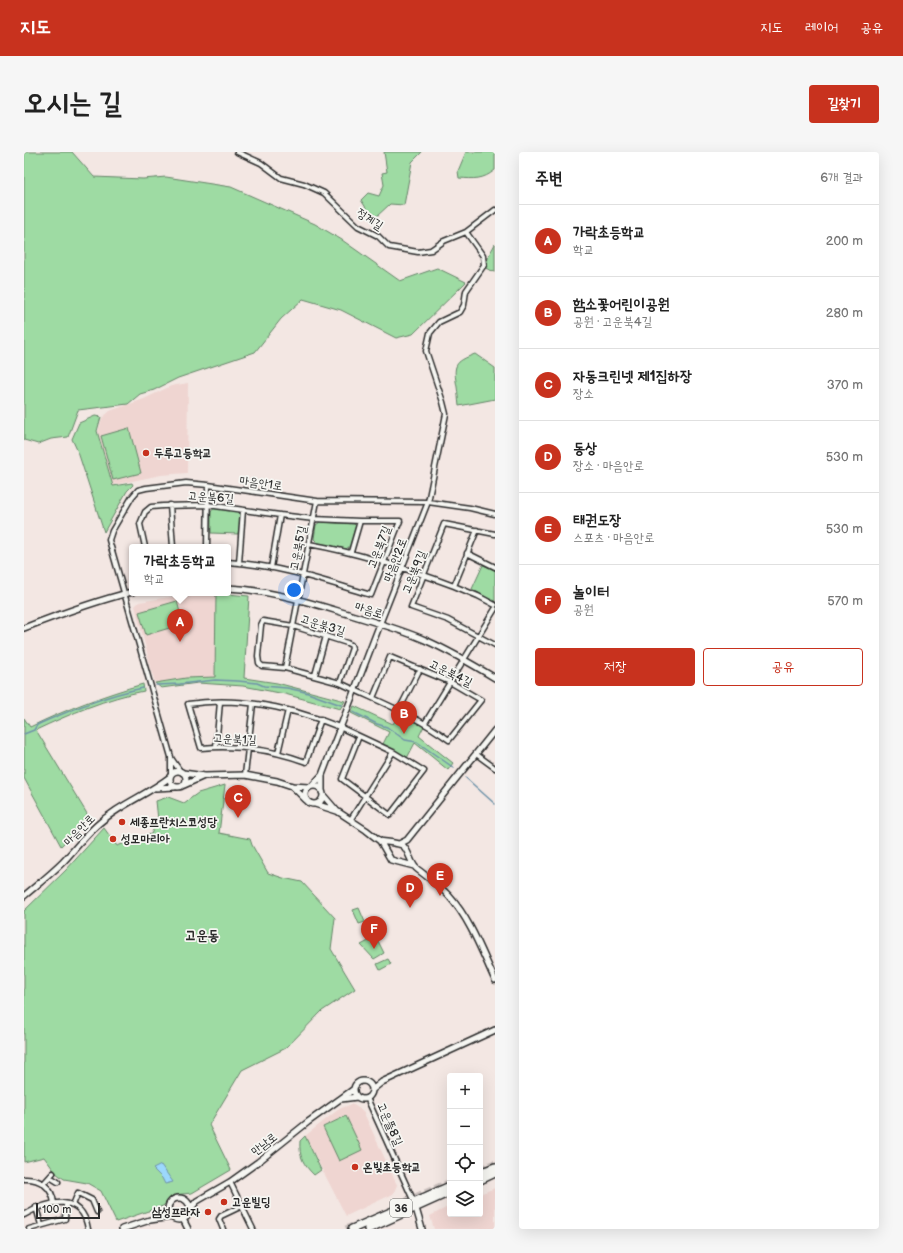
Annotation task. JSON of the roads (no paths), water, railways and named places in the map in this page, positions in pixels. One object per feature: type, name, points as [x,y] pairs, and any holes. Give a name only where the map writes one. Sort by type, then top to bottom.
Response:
[{"type":"main road","points":[[483,1172],[495,1167]]},
{"type":"main road","points":[[483,1179],[495,1173]]},
{"type":"main road","name":"36","points":[[368,1229],[447,1188]]},
{"type":"main road","name":"36","points":[[352,1229],[447,1193]]},
{"type":"street","name":"정계길","points":[[237,152],[260,163],[281,178],[304,184],[324,193],[358,226],[378,236],[389,247],[418,252],[431,250],[444,241],[466,232],[495,210]]},
{"type":"street","name":"마음안2로","points":[[380,624],[428,502],[446,414],[426,352],[430,333],[439,322],[460,312],[464,304],[466,291],[484,265],[483,256],[466,232]]},
{"type":"street","name":"마음안1로","points":[[171,757],[109,540],[112,531],[132,497],[138,490],[186,484],[208,485],[317,501],[428,502],[470,508],[495,514]]},
{"type":"street","points":[[207,544],[208,485]]},
{"type":"street","name":"고운북5길","points":[[285,668],[317,501]]},
{"type":"street","points":[[170,505],[173,544]]},
{"type":"street","name":"고운북6길","points":[[144,544],[140,524],[145,512],[151,507],[170,505],[208,505],[314,519]]},
{"type":"street","points":[[239,563],[243,510]]},
{"type":"street","points":[[271,568],[280,515]]},
{"type":"street","name":"고운북7길","points":[[303,574],[372,595],[400,520],[360,521],[314,519]]},
{"type":"street","points":[[351,552],[360,521]]},
{"type":"street","name":"고운북9길","points":[[479,636],[448,620],[411,607],[444,524],[495,534]]},
{"type":"street","points":[[454,586],[476,530]]},
{"type":"street","points":[[309,544],[351,552],[403,568],[454,586],[495,605]]},
{"type":"street","points":[[467,553],[495,567]]},
{"type":"street","points":[[231,562],[303,574]]},
{"type":"street","name":"마음로","points":[[231,588],[241,588],[298,599],[380,624],[425,640],[464,659],[495,678]]},
{"type":"street","points":[[24,628],[75,608],[129,593]]},
{"type":"street","points":[[424,723],[495,609]]},
{"type":"street","name":"고운북3길","points":[[263,621],[293,626],[326,636],[347,643],[351,645],[352,648],[340,683],[285,668],[262,666],[259,662],[258,656],[261,625],[263,621]]},
{"type":"street","points":[[306,800],[306,792],[322,774],[380,624]]},
{"type":"street","points":[[315,676],[326,636]]},
{"type":"street","points":[[479,636],[495,645]]},
{"type":"street","name":"고운북4길","points":[[340,683],[424,723],[449,740],[480,700],[450,682],[390,657],[373,698]]},
{"type":"street","points":[[399,710],[420,669]]},
{"type":"street","name":"고운북1길","points":[[321,719],[306,762],[278,753],[248,748],[201,748],[188,704],[202,702],[253,704],[288,710],[321,719],[340,726],[393,752],[424,771],[390,815],[365,797]]},
{"type":"street","points":[[216,747],[220,702]]},
{"type":"street","points":[[245,775],[253,704]]},
{"type":"street","points":[[278,753],[288,710]]},
{"type":"street","points":[[388,853],[389,849],[408,840],[495,730]]},
{"type":"street","points":[[359,736],[342,779],[365,797]]},
{"type":"street","points":[[351,819],[393,752]]},
{"type":"street","points":[[476,754],[495,768]]},
{"type":"street","points":[[171,757],[186,777],[184,785]]},
{"type":"street","points":[[171,757],[170,782],[176,787]]},
{"type":"street","points":[[156,788],[175,771],[205,776],[245,775],[277,781],[292,786],[319,788],[322,794],[337,811]]},
{"type":"street","points":[[315,804],[320,802],[322,794],[322,774]]},
{"type":"street","points":[[156,788],[180,787],[205,776]]},
{"type":"street","points":[[292,786],[310,803],[337,811],[351,819],[380,841],[391,860],[414,866],[450,897],[474,935],[495,980]]},
{"type":"street","name":"마음안로","points":[[24,896],[62,863],[96,826],[110,814],[135,798],[156,788]]},
{"type":"street","points":[[398,862],[404,860],[408,840]]},
{"type":"street","points":[[380,841],[402,845],[407,851],[414,866]]},
{"type":"street","points":[[340,1099],[357,1097],[361,1099],[367,1098],[371,1094],[372,1090],[382,1082],[495,1030]]},
{"type":"street","points":[[357,1097],[354,1093],[354,1089],[361,1080],[382,1082]]},
{"type":"street","points":[[367,1081],[371,1085],[372,1090]]},
{"type":"street","name":"만남로","points":[[190,1209],[197,1201],[230,1182],[354,1089]]},
{"type":"street","name":"고운뜰8길","points":[[367,1098],[415,1205]]},
{"type":"street","points":[[44,1183],[53,1173]]},
{"type":"street","points":[[50,1178],[58,1182]]},
{"type":"street","points":[[24,1179],[32,1179],[44,1183],[50,1190],[54,1203]]},
{"type":"street","points":[[230,1182],[253,1229]]},
{"type":"street","points":[[73,1205],[78,1193],[92,1200],[97,1212]]},
{"type":"street","points":[[160,1218],[168,1204],[174,1199],[181,1198],[185,1200],[197,1201]]},
{"type":"street","points":[[124,1229],[160,1218],[171,1217],[177,1220],[183,1219],[188,1215],[190,1209],[188,1202],[185,1200]]},
{"type":"street","points":[[24,1215],[36,1207],[54,1203],[73,1205],[85,1216],[88,1229]]},
{"type":"street","points":[[29,1229],[65,1219],[66,1204]]},
{"type":"street","points":[[415,1205],[422,1229]]},
{"type":"street","points":[[223,1229],[219,1219],[221,1216],[242,1206]]},
{"type":"street","points":[[36,1207],[41,1225]]},
{"type":"street","points":[[167,1208],[171,1217]]},
{"type":"street","points":[[183,1219],[188,1229]]},
{"type":"water","points":[[161,1165],[173,1182],[165,1184],[162,1178],[153,1169]]},
{"type":"waterway","points":[[156,685],[215,680],[257,683],[264,686],[287,688],[305,692],[341,705]]},
{"type":"waterway","points":[[24,734],[34,730],[37,725],[41,723],[78,708],[104,698],[143,688]]},
{"type":"waterway","points":[[353,712],[377,724],[387,727],[405,740],[417,742],[454,768]]},
{"type":"waterway","points":[[466,778],[495,804]]},
{"type":"tunnel","points":[[483,1168],[495,1163]]},
{"type":"tunnel","points":[[406,1201],[447,1183]]},
{"type":"tunnel","points":[[346,1229],[357,1224]]},
{"type":"place","name":"두루고등학교","points":[[146,453]]},
{"type":"place","name":"가락초등학교","points":[[180,642]]},
{"type":"place","name":"함소꽃어린이공원","points":[[404,734]]},
{"type":"place","name":"자동크린넷 제1집하장","points":[[238,818]]},
{"type":"place","name":"세종프란치스코성당","points":[[122,822]]},
{"type":"place","name":"성모마리아","points":[[113,839]]},
{"type":"place","name":"태권도장","points":[[440,896]]},
{"type":"place","name":"동상","points":[[410,908]]},
{"type":"place","name":"놀이터","points":[[374,949]]},
{"type":"place","name":"온빛초등학교","points":[[355,1167]]},
{"type":"place","name":"고운빌딩","points":[[224,1202]]},
{"type":"place","name":"삼성프라자","points":[[208,1212]]},
{"type":"district","name":"고운동","points":[[202,935]]}]
